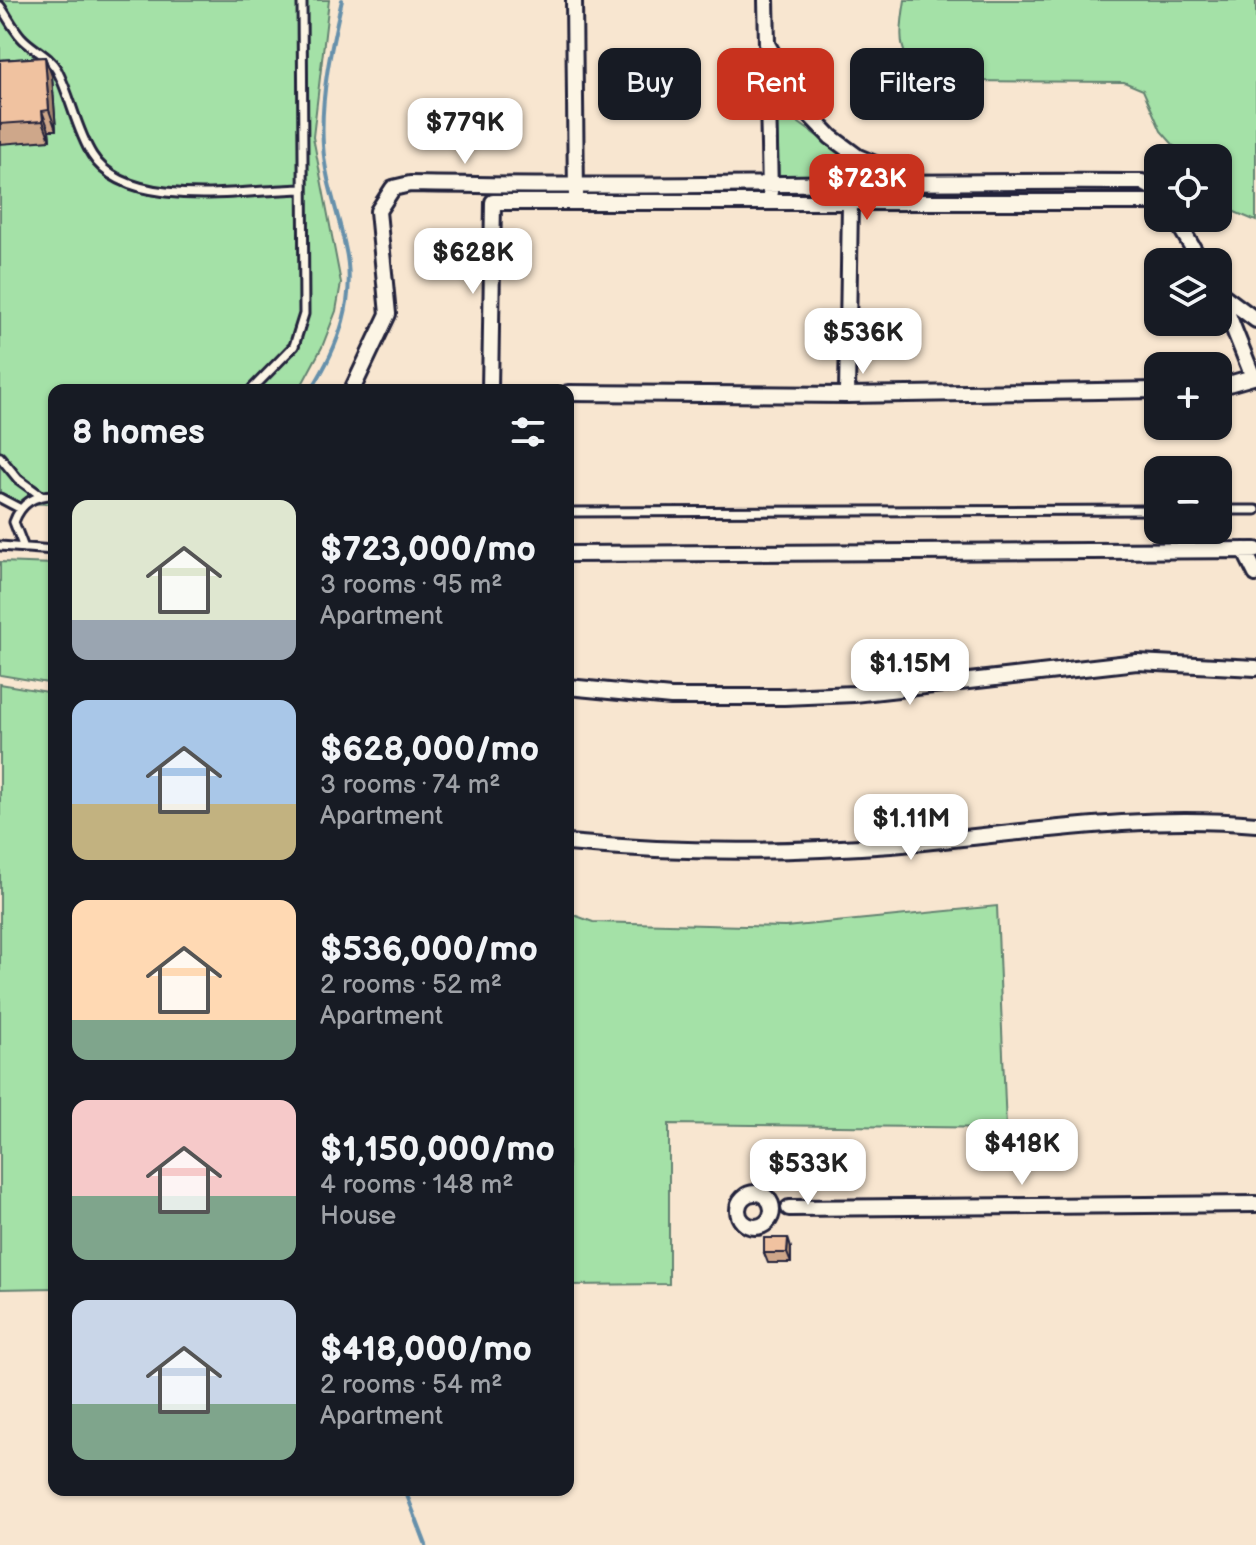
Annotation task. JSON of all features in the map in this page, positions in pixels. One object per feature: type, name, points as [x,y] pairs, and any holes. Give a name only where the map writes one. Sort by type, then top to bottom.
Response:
[{"type":"street","points":[[574,0],[576,204]]},
{"type":"street","points":[[766,0],[770,202]]},
{"type":"street","points":[[767,44],[805,110],[831,137],[876,166],[918,181]]},
{"type":"street","points":[[355,384],[388,314],[378,211],[393,188],[410,184],[1144,183]]},
{"type":"street","points":[[490,384],[493,202],[1144,202]]},
{"type":"street","points":[[847,395],[850,203]]},
{"type":"street","points":[[1232,302],[1256,320]]},
{"type":"street","points":[[1232,325],[1254,376],[1232,383]]},
{"type":"street","points":[[574,393],[847,395],[1144,390]]},
{"type":"street","points":[[574,554],[1250,550],[1256,574]]},
{"type":"street","points":[[574,688],[671,697],[784,697],[854,694],[1137,662],[1256,668]]},
{"type":"street","points":[[574,844],[625,848],[798,851],[894,845],[1077,824],[1167,820],[1256,824]]},
{"type":"street","points":[[789,1208],[754,1227],[744,1223],[739,1213],[740,1202],[747,1195],[758,1193],[789,1208],[1256,1204]]},
{"type":"street","points":[[768,1199],[772,1209],[769,1220]]},
{"type":"lane","points":[[257,384],[294,346],[304,314],[302,0]]},
{"type":"lane","points":[[0,6],[21,38],[55,67],[92,155],[105,171],[132,187],[169,193],[302,189]]},
{"type":"lane","points":[[0,457],[18,479],[40,495]]},
{"type":"lane","points":[[24,548],[14,522],[19,508],[40,495],[48,495]]},
{"type":"lane","points":[[0,498],[19,508]]},
{"type":"lane","points":[[574,512],[1144,510]]},
{"type":"lane","points":[[1232,510],[1256,510]]},
{"type":"lane","points":[[0,546],[48,550]]},
{"type":"green space","points":[[0,0],[329,0],[313,137],[341,283],[336,311],[322,347],[302,384],[48,384],[48,504],[0,503]]},
{"type":"green space","points":[[905,0],[1256,0],[1256,221],[1232,211],[1232,144],[1173,144],[1161,131],[1143,90],[1124,82],[984,81],[984,48],[904,48],[902,19]]},
{"type":"green space","points":[[777,120],[795,120],[871,175],[779,176]]},
{"type":"green space","points":[[0,562],[48,564],[48,683],[0,675]]},
{"type":"green space","points":[[0,684],[48,692],[48,1288],[0,1289]]},
{"type":"green space","points":[[997,906],[1006,1128],[669,1124],[669,1284],[574,1285],[574,915],[593,922],[785,927]]},
{"type":"building","points":[[45,57],[49,110],[42,111],[43,121],[0,124],[0,60]]},
{"type":"building","points":[[764,1238],[788,1238],[787,1253],[764,1253]]},
{"type":"waterway","points":[[315,384],[337,339],[349,284],[345,246],[326,171],[323,145],[327,72],[342,0]]},
{"type":"waterway","points":[[407,1496],[426,1545]]}]
